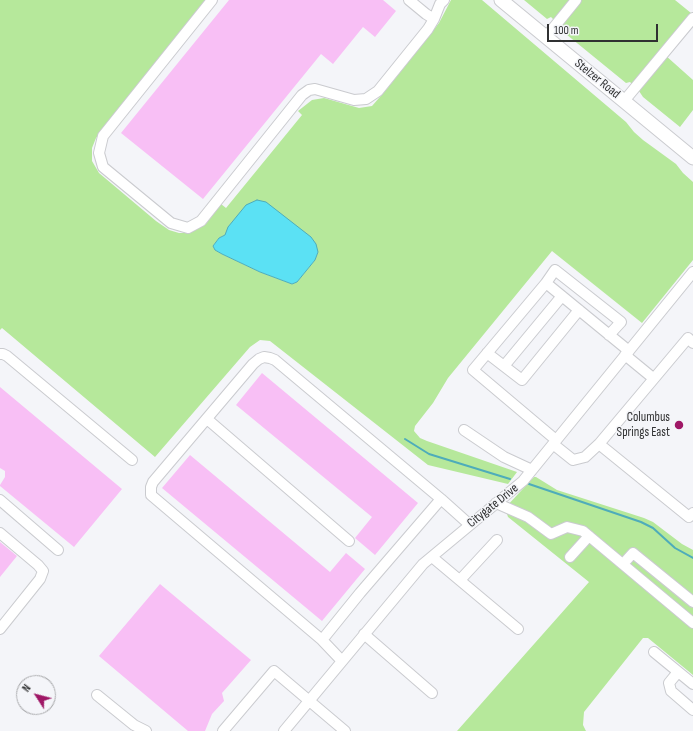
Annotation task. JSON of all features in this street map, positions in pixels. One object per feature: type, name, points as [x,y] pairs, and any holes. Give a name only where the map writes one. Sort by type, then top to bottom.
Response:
[{"type":"main road","name":"Stelzer Road","points":[[501,0],[693,158]]},
{"type":"street","points":[[212,0],[103,136],[99,153],[103,167],[171,223],[188,228],[201,221],[302,96],[309,90],[315,89],[354,100],[366,99],[378,91],[428,29],[440,4],[444,0]]},
{"type":"street","points":[[409,0],[434,19]]},
{"type":"street","points":[[546,37],[576,0]]},
{"type":"street","points":[[624,101],[693,18]]},
{"type":"street","points":[[610,335],[621,322],[556,270],[473,370],[573,460],[585,457],[599,444],[688,338],[693,342]]},
{"type":"street","name":"Citygate Drive","points":[[284,731],[423,564],[523,481],[693,272]]},
{"type":"street","points":[[546,283],[610,335],[653,378]]},
{"type":"street","points":[[504,366],[562,296]]},
{"type":"street","points":[[487,353],[522,380],[579,310]]},
{"type":"street","points":[[0,354],[7,356],[132,460]]},
{"type":"street","points":[[342,661],[322,640],[151,495],[150,487],[153,482],[254,364],[259,359],[264,358],[275,360],[470,525]]},
{"type":"street","points":[[207,419],[349,540]]},
{"type":"street","points":[[464,430],[504,457],[532,470]]},
{"type":"street","points":[[599,444],[689,517],[693,513]]},
{"type":"street","points":[[322,640],[360,593],[441,499]]},
{"type":"street","points":[[0,500],[58,550]]},
{"type":"street","points":[[496,503],[528,517],[551,534],[567,527],[583,531],[693,623]]},
{"type":"street","points":[[0,533],[43,571],[40,579],[0,629]]},
{"type":"street","points":[[570,557],[589,536]]},
{"type":"street","points":[[460,580],[497,540]]},
{"type":"street","points":[[623,564],[633,553],[693,602]]},
{"type":"street","points":[[432,556],[518,629]]},
{"type":"street","points":[[364,634],[432,693]]},
{"type":"street","points":[[654,652],[693,684]]},
{"type":"street","points":[[223,731],[274,671],[345,731]]},
{"type":"street","points":[[678,672],[669,683],[671,692],[693,710]]},
{"type":"street","points":[[97,695],[134,725],[146,731]]},
{"type":"green space","points":[[0,0],[208,0],[96,138],[92,148],[92,161],[99,173],[156,221],[169,230],[179,233],[189,233],[205,225],[221,204],[226,208],[302,115],[298,111],[312,100],[324,98],[359,108],[372,106],[439,23],[451,0],[482,0],[626,122],[643,140],[676,164],[693,182],[693,260],[642,323],[552,251],[448,378],[433,403],[415,426],[414,431],[420,438],[517,472],[508,484],[428,465],[270,341],[260,340],[250,347],[155,457],[2,328],[0,330]],"holes":[[[225,235],[318,252],[315,260],[297,282],[292,284],[260,272],[222,254],[215,250],[213,246],[219,238]]]},
{"type":"green space","points":[[524,0],[570,0],[554,20],[551,17],[547,19]]},
{"type":"green space","points":[[580,0],[675,0],[691,13],[632,84],[630,82],[626,83],[561,30],[563,26],[559,25]]},
{"type":"green space","points":[[665,55],[693,80],[693,110],[680,127],[643,97],[639,91],[640,86]]},
{"type":"green space","points":[[534,477],[557,490],[653,522],[682,544],[693,550],[693,675],[648,638],[643,638],[584,712],[583,725],[586,731],[457,731],[589,582],[508,517],[505,508]]},
{"type":"water","points":[[257,200],[266,202],[311,237],[316,244],[318,252],[315,260],[297,282],[292,284],[260,272],[222,254],[215,250],[213,246],[219,238],[225,235],[228,227],[246,205]]},
{"type":"building","points":[[229,0],[383,0],[396,11],[375,37],[363,27],[333,64],[321,54],[203,199],[121,133]]},
{"type":"building","points":[[262,373],[418,503],[375,555],[355,538],[372,517],[236,405]]},
{"type":"building","points":[[0,387],[122,489],[74,547],[0,486],[5,477],[5,471],[0,468]]},
{"type":"building","points":[[190,455],[330,572],[346,553],[365,569],[322,621],[162,488]]},
{"type":"building","points":[[0,542],[17,556],[0,577]]},
{"type":"building","points":[[160,584],[251,660],[222,693],[224,701],[212,714],[205,731],[188,731],[99,656]]},
{"type":"waterway","points":[[405,439],[429,454],[510,479]]},
{"type":"waterway","points":[[529,484],[641,522],[653,528],[675,548],[693,558]]},
{"type":"place","name":"Columbus Springs East","points":[[679,425]]}]
